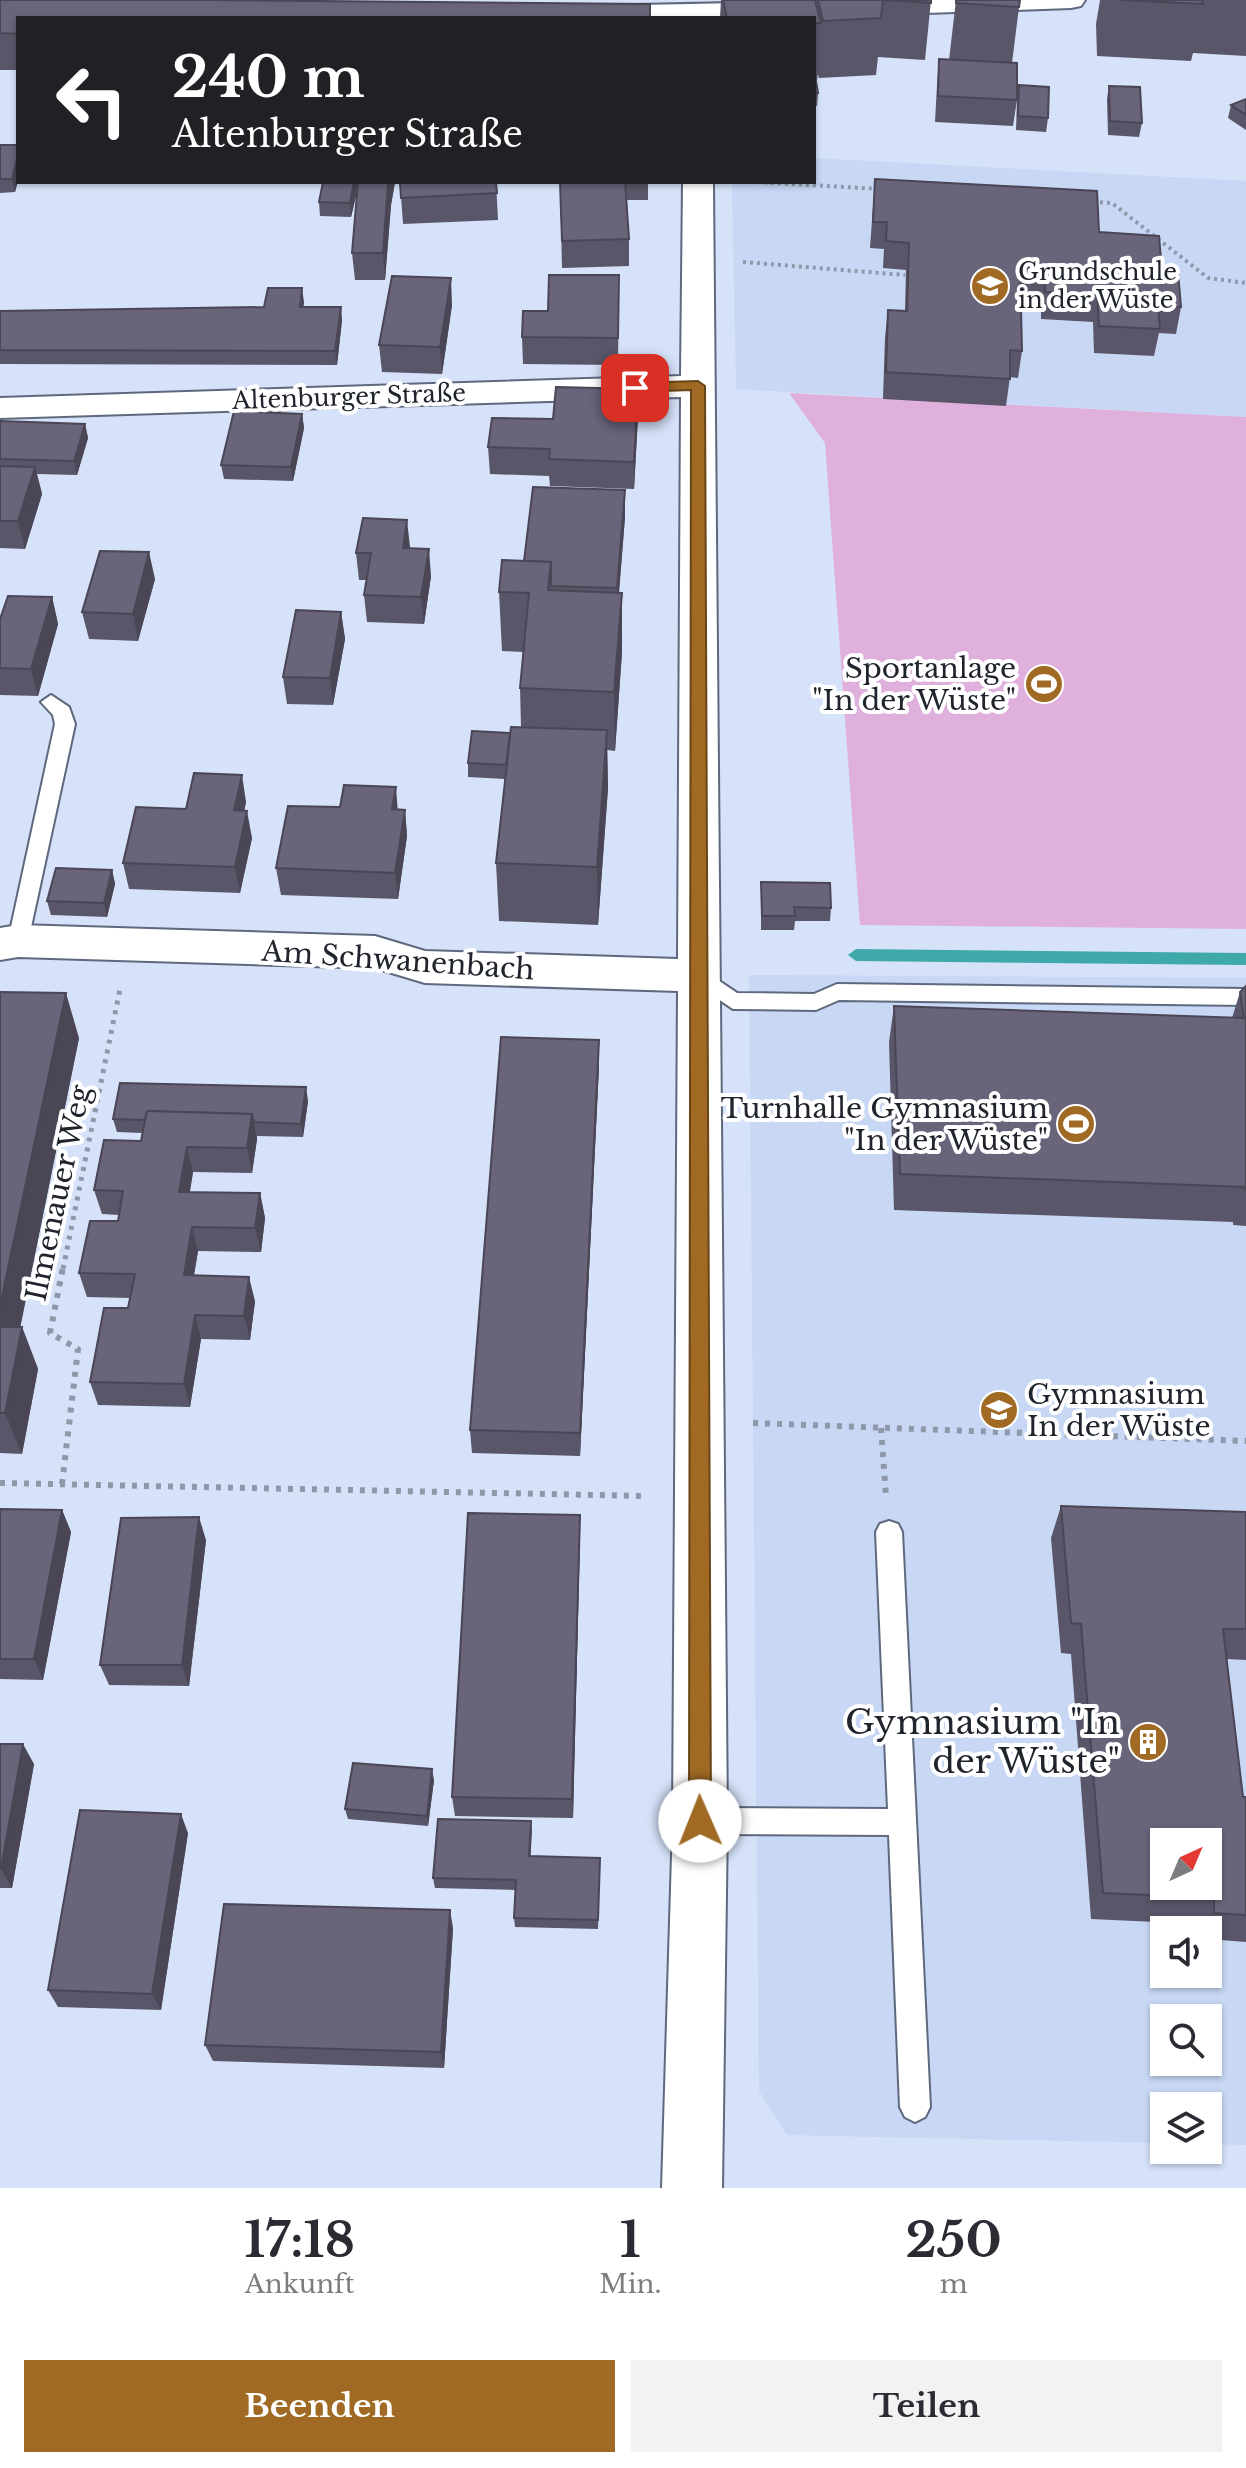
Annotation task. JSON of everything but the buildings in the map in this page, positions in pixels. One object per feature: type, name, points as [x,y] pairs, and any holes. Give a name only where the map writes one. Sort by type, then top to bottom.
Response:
[{"type":"street","points":[[847,8],[1071,0]]},
{"type":"street","points":[[566,13],[610,7],[697,16],[802,9]]},
{"type":"street","points":[[692,2188],[700,1821],[698,184]]},
{"type":"street","name":"Altenburger Straße","points":[[0,408],[698,386]]},
{"type":"street","name":"Am Schwanenbach","points":[[9,943],[375,952],[425,967],[700,976]]},
{"type":"lane","points":[[9,943],[65,724],[62,712],[51,702]]},
{"type":"lane","points":[[700,976],[733,1001],[816,1002],[837,992],[1246,997]]},
{"type":"lane","points":[[889,1532],[915,2107]]},
{"type":"lane","points":[[700,1821],[904,1822]]},
{"type":"path","points":[[792,184],[880,189]]},
{"type":"path","points":[[1081,201],[1112,203],[1208,278],[1246,283]]},
{"type":"path","points":[[698,261],[905,275]]},
{"type":"path","name":"Ilmenauer Weg","points":[[62,1484],[78,1349],[50,1333],[129,944]]},
{"type":"path","points":[[700,1422],[1246,1441]]},
{"type":"path","points":[[881,1428],[889,1532]]},
{"type":"path","points":[[0,1483],[700,1498]]},
{"type":"shaded area","name":"Grundschule in der Wüste","points":[[816,158],[1246,181],[1246,417],[736,389],[732,184],[816,184]]},
{"type":"shaded area","name":"Sportanlage \"In der Wüste\"","points":[[789,393],[1246,417],[1246,929],[860,925],[825,443]]},
{"type":"shaded area","name":"Gymnasium In der Wüste","points":[[749,975],[1246,978],[1246,2145],[1222,2144],[1222,2092],[1150,2092],[1150,2143],[787,2135],[759,2091]]},
{"type":"waterway","points":[[856,955],[1246,959]]},
{"type":"place","name":"Grundschule in der Wüste","points":[[990,286]]},
{"type":"place","name":"Sportanlage \"In der Wüste\"","points":[[1044,684]]},
{"type":"place","name":"Turnhalle Gymnasium \"In der Wüste\"","points":[[1076,1124]]},
{"type":"place","name":"Gymnasium In der Wüste","points":[[999,1410]]},
{"type":"place","name":"Gymnasium \"In der Wüste\"","points":[[1148,1742]]},
{"type":"route","points":[[635,388],[698,386],[700,1821]]}]
